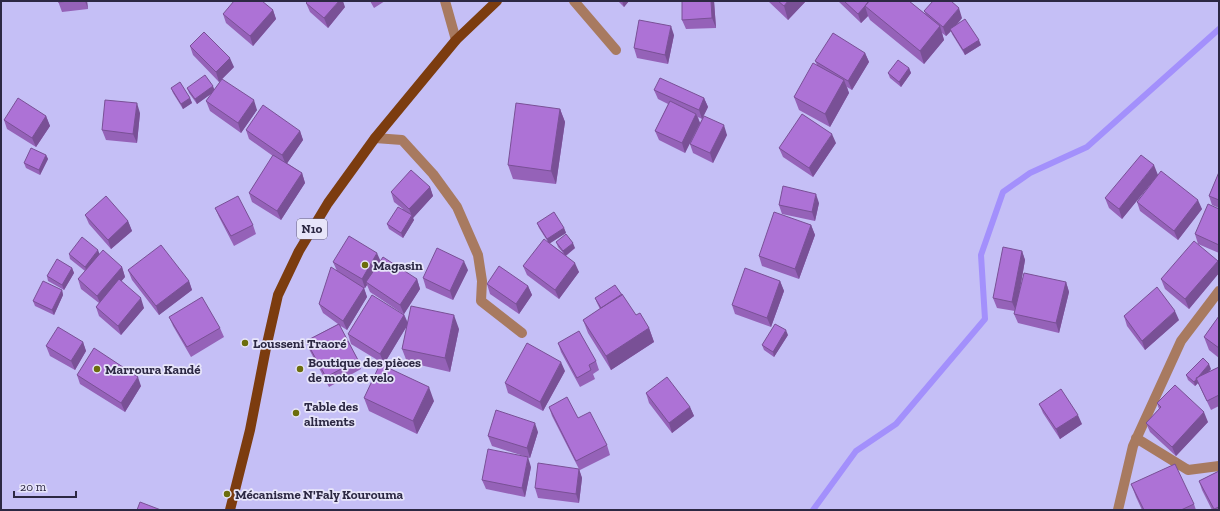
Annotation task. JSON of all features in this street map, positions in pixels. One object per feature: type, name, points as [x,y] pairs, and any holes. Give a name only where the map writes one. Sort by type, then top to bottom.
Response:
[{"type":"main road","name":"N10","points":[[230,510],[250,430],[278,295],[299,251],[328,203],[375,138],[456,40],[497,1]]},
{"type":"street","points":[[445,1],[456,40]]},
{"type":"street","points":[[574,1],[616,50]]},
{"type":"street","points":[[375,138],[402,140],[433,174],[457,207],[478,255],[482,281],[481,301],[522,333]]},
{"type":"street","points":[[1118,510],[1133,446],[1180,341],[1219,291]]},
{"type":"street","points":[[1136,438],[1188,470],[1219,466]]},
{"type":"building","points":[[234,1],[262,1],[273,10],[250,36],[223,14]]},
{"type":"building","points":[[308,1],[339,1],[324,18],[306,3]]},
{"type":"building","points":[[682,1],[711,1],[712,18],[682,20]]},
{"type":"building","points":[[778,1],[788,1],[784,6]]},
{"type":"building","points":[[844,1],[869,1],[858,14]]},
{"type":"building","points":[[869,1],[909,1],[940,26],[920,51],[865,6]]},
{"type":"building","points":[[933,1],[951,1],[959,8],[943,27],[924,11]]},
{"type":"building","points":[[965,19],[979,40],[963,50],[950,29]]},
{"type":"building","points":[[639,20],[671,26],[665,55],[634,48]]},
{"type":"building","points":[[204,32],[230,58],[216,72],[190,46]]},
{"type":"building","points":[[833,33],[865,53],[848,81],[815,61]]},
{"type":"building","points":[[898,60],[909,68],[899,82],[888,73]]},
{"type":"building","points":[[813,63],[844,80],[825,114],[794,97]]},
{"type":"building","points":[[205,75],[213,86],[195,99],[187,88]]},
{"type":"building","points":[[660,78],[704,98],[699,110],[654,90]]},
{"type":"building","points":[[222,79],[254,100],[238,123],[206,101]]},
{"type":"building","points":[[180,82],[190,98],[181,104],[171,88]]},
{"type":"building","points":[[18,98],[46,116],[32,138],[4,120]]},
{"type":"building","points":[[105,100],[137,103],[133,134],[102,130]]},
{"type":"building","points":[[670,101],[696,114],[682,143],[655,131]]},
{"type":"building","points":[[516,103],[560,109],[551,171],[508,165]]},
{"type":"building","points":[[263,105],[300,131],[282,155],[246,130]]},
{"type":"building","points":[[802,114],[832,134],[809,168],[779,148]]},
{"type":"building","points":[[704,116],[724,125],[710,153],[690,144]]},
{"type":"building","points":[[31,148],[46,155],[39,170],[24,163]]},
{"type":"building","points":[[273,155],[302,173],[277,211],[249,193]]},
{"type":"building","points":[[1141,155],[1154,165],[1119,209],[1105,198]]},
{"type":"building","points":[[411,170],[430,187],[409,209],[391,192]]},
{"type":"building","points":[[1161,171],[1198,200],[1174,231],[1137,202]]},
{"type":"building","points":[[1219,172],[1219,200],[1209,196]]},
{"type":"building","points":[[783,186],[816,194],[812,212],[779,205]]},
{"type":"building","points":[[106,196],[128,221],[108,240],[85,215]]},
{"type":"building","points":[[238,196],[253,225],[231,236],[215,208]]},
{"type":"building","points":[[1208,204],[1219,209],[1219,245],[1195,234]]},
{"type":"building","points":[[398,207],[412,215],[401,233],[387,224]]},
{"type":"building","points":[[554,212],[564,228],[547,239],[537,223]]},
{"type":"building","points":[[774,212],[811,225],[795,269],[759,256]]},
{"type":"building","points":[[566,234],[573,243],[563,251],[556,242]]},
{"type":"building","points":[[349,236],[377,253],[362,279],[333,262]]},
{"type":"building","points":[[82,237],[98,250],[85,267],[69,254]]},
{"type":"building","points":[[544,239],[575,263],[555,290],[523,266]]},
{"type":"building","points":[[1194,241],[1218,261],[1185,299],[1161,279]]},
{"type":"building","points":[[161,245],[189,281],[156,306],[128,270]]},
{"type":"building","points":[[1003,247],[1022,251],[1012,302],[993,298]]},
{"type":"building","points":[[437,248],[464,261],[450,291],[423,278]]},
{"type":"building","points":[[103,250],[122,267],[97,296],[78,279]]},
{"type":"building","points":[[383,257],[417,279],[400,305],[366,282]]},
{"type":"building","points":[[57,259],[72,268],[62,285],[47,276]]},
{"type":"building","points":[[499,266],[528,286],[516,304],[487,284]]},
{"type":"building","points":[[331,267],[364,288],[343,321],[319,304]]},
{"type":"building","points":[[745,268],[780,281],[767,318],[732,305]]},
{"type":"building","points":[[1024,273],[1066,282],[1056,323],[1014,314]]},
{"type":"building","points":[[119,279],[141,298],[118,326],[96,307]]},
{"type":"building","points":[[43,281],[62,290],[52,310],[33,301]]},
{"type":"building","points":[[615,285],[622,295],[601,308],[595,298]]},
{"type":"building","points":[[1157,287],[1175,311],[1142,341],[1124,316]]},
{"type":"building","points":[[622,294],[636,315],[640,313],[649,328],[606,356],[583,320]]},
{"type":"building","points":[[372,295],[404,315],[380,354],[348,334]]},
{"type":"building","points":[[202,297],[220,328],[187,347],[169,317]]},
{"type":"building","points":[[411,306],[454,315],[445,358],[402,349]]},
{"type":"building","points":[[1219,316],[1219,348],[1204,337]]},
{"type":"building","points":[[339,324],[358,360],[326,377],[306,341]]},
{"type":"building","points":[[775,324],[786,330],[773,352],[762,345]]},
{"type":"building","points":[[58,327],[83,342],[71,361],[46,346]]},
{"type":"building","points":[[579,331],[596,361],[589,365],[591,370],[577,378],[558,343]]},
{"type":"building","points":[[527,343],[561,362],[540,402],[505,383]]},
{"type":"building","points":[[94,348],[138,377],[121,403],[77,375]]},
{"type":"building","points":[[1203,358],[1209,364],[1194,382],[1186,375]]},
{"type":"building","points":[[380,364],[429,387],[413,421],[364,398]]},
{"type":"building","points":[[1219,367],[1219,395],[1207,401],[1196,378]]},
{"type":"building","points":[[667,377],[690,407],[669,423],[646,393]]},
{"type":"building","points":[[1175,385],[1204,412],[1172,447],[1146,423],[1161,407],[1157,403]]},
{"type":"building","points":[[1061,389],[1078,415],[1056,429],[1039,404]]},
{"type":"building","points":[[567,397],[578,418],[590,412],[607,445],[576,461],[549,407]]},
{"type":"building","points":[[496,410],[535,423],[527,448],[488,436]]},
{"type":"building","points":[[488,449],[528,457],[522,488],[482,480]]},
{"type":"building","points":[[538,463],[579,469],[576,494],[535,488]]},
{"type":"building","points":[[1175,464],[1194,504],[1181,510],[1144,510],[1131,484]]},
{"type":"building","points":[[1219,471],[1219,507],[1214,509],[1199,481]]},
{"type":"building","points":[[140,502],[161,510],[137,510]]},
{"type":"waterway","points":[[813,510],[856,451],[896,424],[985,319],[981,255],[1003,192],[1030,173],[1087,147],[1219,29]]},
{"type":"place","name":"Magasin","points":[[365,265]]},
{"type":"place","name":"Lousseni Traoré","points":[[245,343]]},
{"type":"place","name":"Marroura Kandé","points":[[97,369]]},
{"type":"place","name":"Boutique des pièces de moto et velo","points":[[300,369]]},
{"type":"place","name":"Table des aliments","points":[[296,413]]},
{"type":"place","name":"Mécanisme N'Faly Kourouma","points":[[227,494]]}]
